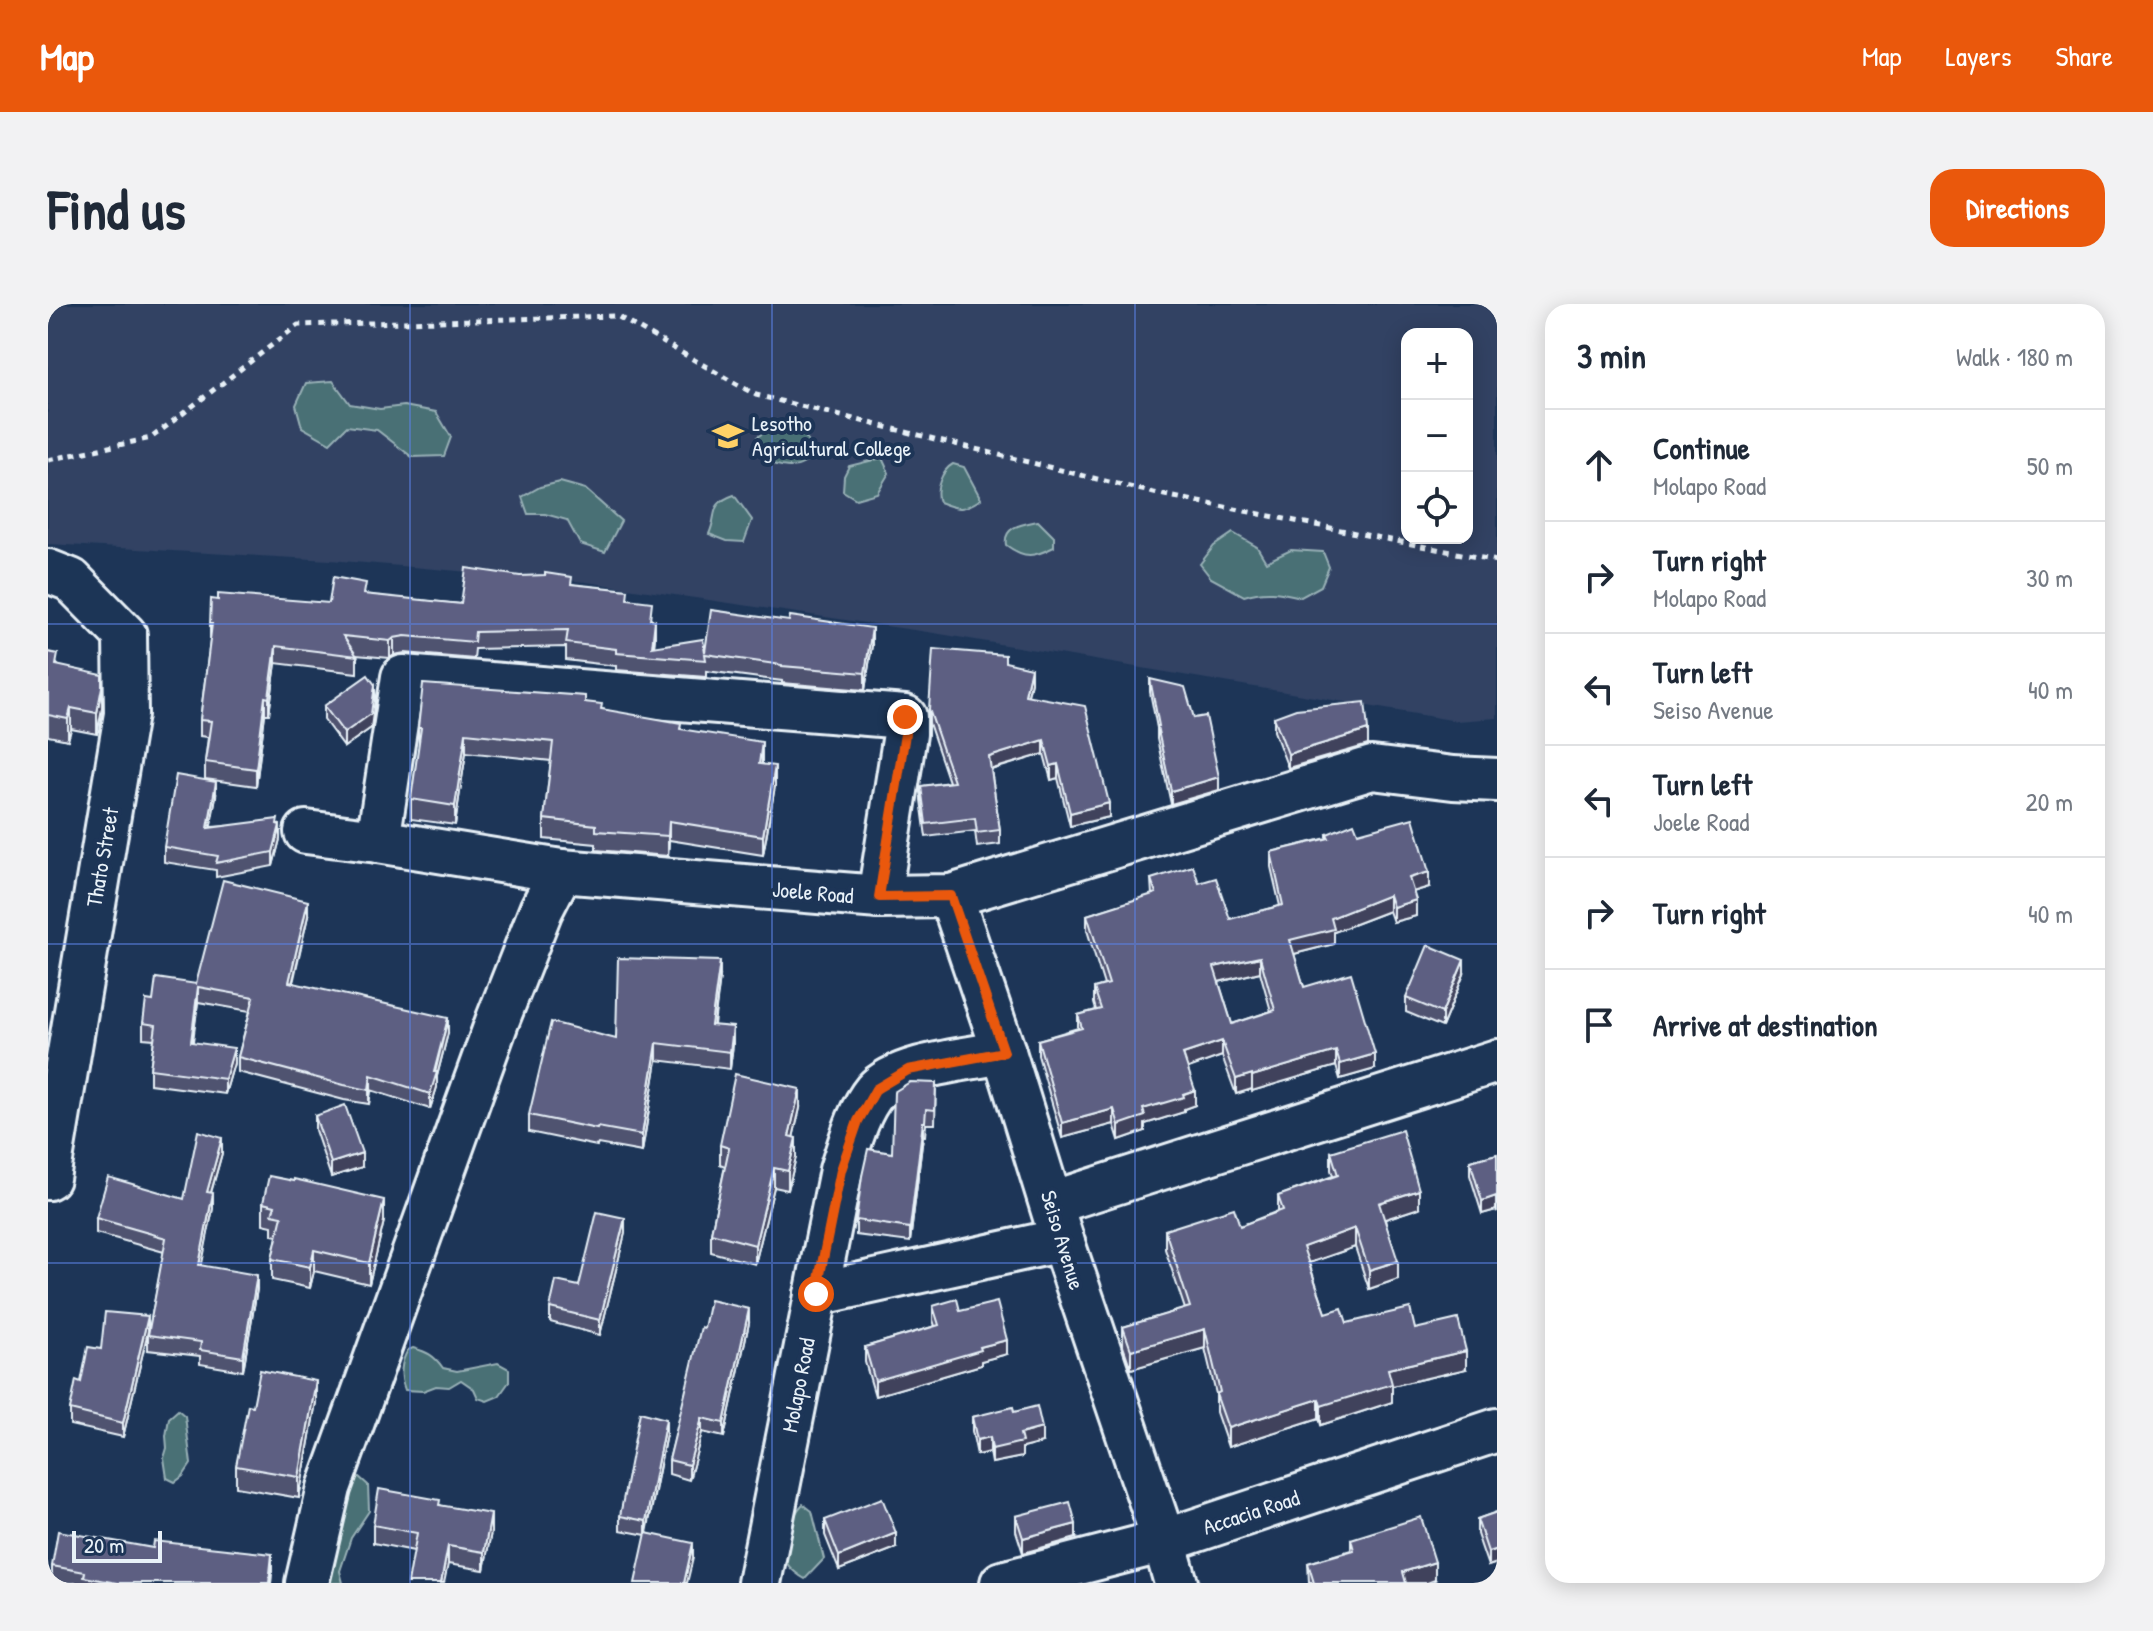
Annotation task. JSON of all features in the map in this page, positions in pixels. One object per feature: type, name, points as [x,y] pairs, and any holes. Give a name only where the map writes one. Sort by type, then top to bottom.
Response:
[{"type":"street","name":"Thato Street","points":[[48,571],[71,580],[125,635],[126,714],[48,1178]]},
{"type":"street","points":[[378,841],[403,677],[905,717],[905,734],[879,897]]},
{"type":"street","name":"Joele Road","points":[[306,832],[561,871],[879,897],[951,896],[1372,768],[1497,780]]},
{"type":"street","points":[[307,1583],[334,1473],[498,1019],[541,910],[561,871]]},
{"type":"street","name":"Seiso Avenue","points":[[951,896],[1176,1583]]},
{"type":"street","name":"Molapo Road","points":[[759,1583],[841,1170],[858,1121],[876,1089],[908,1070],[1004,1052]]},
{"type":"street","points":[[816,1294],[1057,1222],[1497,1061]]},
{"type":"street","name":"Accacia Road","points":[[1002,1583],[1164,1541],[1497,1430]]},
{"type":"path","points":[[48,460],[151,438],[298,325],[617,316],[756,395],[1154,493],[1497,561]]},
{"type":"shaded area","name":"Lesotho Agricultural College","points":[[48,304],[1497,304],[1497,718],[1457,721],[934,633],[586,582],[330,560],[48,544]]},
{"type":"green space","points":[[333,381],[350,404],[380,409],[404,406],[436,412],[451,437],[444,456],[412,457],[377,430],[347,426],[330,443],[302,427],[296,405],[306,383]]},
{"type":"green space","points":[[784,423],[800,425],[810,449],[809,458],[803,464],[777,465],[757,450],[757,437]]},
{"type":"green space","points":[[882,458],[889,473],[877,493],[856,499],[843,491],[844,476],[849,466]]},
{"type":"green space","points":[[953,464],[964,467],[981,499],[970,506],[956,508],[939,502],[940,481]]},
{"type":"green space","points":[[560,482],[585,489],[621,521],[605,552],[580,544],[567,520],[545,514],[528,514],[522,497],[540,487]]},
{"type":"green space","points":[[734,495],[752,520],[744,542],[727,541],[709,534],[717,506]]},
{"type":"green space","points":[[1038,521],[1054,537],[1054,547],[1030,555],[1006,545],[1011,530]]},
{"type":"green space","points":[[1233,533],[1257,547],[1266,562],[1291,550],[1323,552],[1329,567],[1321,586],[1301,597],[1272,592],[1244,596],[1211,578],[1200,564],[1214,546]]},
{"type":"green space","points":[[413,1348],[430,1355],[443,1368],[457,1371],[498,1363],[509,1369],[509,1382],[499,1396],[487,1401],[478,1398],[474,1389],[461,1380],[449,1387],[405,1390],[402,1365],[408,1350]]},
{"type":"green space","points":[[178,1410],[185,1416],[191,1464],[175,1482],[167,1478],[164,1458],[169,1418]]},
{"type":"green space","points":[[358,1476],[368,1485],[369,1511],[351,1538],[340,1571],[343,1583],[321,1583],[344,1481]]},
{"type":"green space","points":[[803,1504],[812,1511],[824,1559],[805,1579],[790,1567],[784,1554],[792,1534],[794,1517]]},
{"type":"building","points":[[466,568],[520,576],[545,573],[572,577],[571,584],[628,590],[627,599],[652,602],[650,619],[655,620],[652,647],[703,639],[705,652],[711,610],[789,621],[790,616],[872,628],[865,673],[782,666],[705,654],[706,660],[616,653],[616,649],[566,643],[568,630],[475,632],[474,642],[405,636],[390,641],[343,636],[357,656],[276,646],[269,698],[265,697],[256,769],[205,762],[211,721],[200,720],[212,624],[211,599],[218,600],[218,594],[329,603],[333,577],[366,583],[364,594],[461,604]]},
{"type":"building","points":[[933,649],[1005,655],[1005,662],[1031,668],[1025,695],[1085,706],[1109,803],[1070,813],[1058,764],[1051,766],[1044,740],[989,757],[1000,830],[977,833],[975,818],[926,824],[921,786],[954,782],[929,709]]},
{"type":"building","points":[[48,652],[58,654],[56,665],[102,675],[97,713],[71,708],[68,719],[48,715]]},
{"type":"building","points":[[368,675],[375,685],[371,714],[344,733],[324,706]]},
{"type":"building","points":[[1150,679],[1185,687],[1194,718],[1206,716],[1219,777],[1171,791]]},
{"type":"building","points":[[423,684],[585,696],[585,702],[602,704],[601,709],[681,723],[680,729],[762,742],[759,764],[775,766],[763,836],[669,821],[668,836],[596,831],[596,825],[544,819],[553,742],[466,733],[455,806],[411,799],[421,728],[418,728]]},
{"type":"building","points":[[1365,702],[1368,730],[1288,754],[1274,717],[1296,709]]},
{"type":"building","points":[[176,775],[216,782],[208,828],[278,819],[277,824],[280,825],[273,852],[216,863],[218,856],[164,847]]},
{"type":"building","points":[[1413,818],[1429,872],[1409,878],[1416,900],[1393,907],[1389,895],[1331,918],[1334,929],[1290,940],[1304,987],[1351,973],[1375,1054],[1340,1064],[1336,1051],[1236,1079],[1222,1041],[1183,1054],[1195,1090],[1183,1094],[1184,1097],[1143,1109],[1145,1116],[1119,1125],[1114,1109],[1062,1123],[1038,1040],[1082,1028],[1078,1015],[1101,1009],[1094,988],[1109,984],[1087,915],[1156,893],[1151,879],[1193,866],[1199,883],[1216,878],[1230,919],[1283,905],[1271,852],[1329,838],[1327,834],[1354,823],[1358,833]],"holes":[[[1260,957],[1275,1010],[1232,1024],[1214,967]]]},
{"type":"building","points":[[223,880],[308,901],[289,982],[448,1018],[430,1094],[371,1075],[369,1090],[238,1057],[254,997],[198,987],[191,1042],[234,1048],[225,1079],[150,1069],[156,1025],[143,1023],[146,1000],[153,1001],[156,978],[196,984]]},
{"type":"building","points":[[1428,945],[1464,960],[1442,1013],[1406,998]]},
{"type":"building","points":[[618,958],[720,961],[711,1025],[733,1027],[730,1052],[657,1043],[642,1135],[529,1115],[551,1022],[616,1039]]},
{"type":"building","points":[[735,1074],[800,1089],[789,1136],[796,1138],[788,1171],[774,1168],[755,1245],[711,1233],[729,1148],[720,1145]]},
{"type":"building","points":[[910,1082],[936,1083],[935,1110],[926,1109],[923,1122],[910,1228],[856,1220],[868,1149],[892,1153],[894,1092]]},
{"type":"building","points":[[345,1105],[362,1153],[331,1163],[315,1116]]},
{"type":"building","points":[[1402,1130],[1419,1190],[1379,1203],[1398,1261],[1369,1270],[1355,1228],[1303,1247],[1326,1313],[1342,1308],[1347,1323],[1410,1308],[1415,1329],[1458,1319],[1466,1351],[1388,1369],[1392,1384],[1321,1406],[1319,1399],[1228,1428],[1216,1394],[1220,1392],[1205,1329],[1131,1350],[1123,1327],[1190,1307],[1165,1230],[1234,1208],[1240,1226],[1283,1210],[1278,1196],[1338,1175],[1331,1152]]},
{"type":"building","points":[[198,1131],[222,1138],[207,1192],[213,1193],[199,1265],[257,1275],[243,1357],[200,1350],[201,1342],[148,1335],[166,1238],[96,1218],[108,1177],[184,1199]]},
{"type":"building","points":[[1497,1154],[1497,1199],[1496,1196],[1482,1201],[1470,1161]]},
{"type":"building","points":[[269,1176],[384,1200],[369,1263],[314,1250],[310,1267],[272,1259],[282,1216],[272,1214],[275,1206],[263,1203]]},
{"type":"building","points":[[597,1212],[625,1218],[600,1320],[550,1308],[556,1281],[579,1286]]},
{"type":"building","points":[[957,1299],[960,1311],[997,1302],[1007,1340],[875,1381],[865,1347],[939,1325],[933,1306]]},
{"type":"building","points":[[710,1300],[749,1309],[724,1423],[702,1418],[689,1465],[669,1460]]},
{"type":"building","points":[[105,1312],[148,1316],[123,1423],[70,1410],[76,1380],[81,1382],[88,1347],[101,1349]]},
{"type":"building","points":[[260,1370],[316,1381],[299,1477],[236,1466],[248,1405],[253,1406]]},
{"type":"building","points":[[1037,1406],[1042,1428],[1020,1434],[1022,1442],[992,1449],[990,1437],[977,1440],[972,1417],[1013,1407],[1014,1412]]},
{"type":"building","points":[[640,1412],[666,1419],[646,1521],[620,1516]]},
{"type":"building","points":[[379,1489],[440,1500],[439,1505],[491,1514],[484,1552],[448,1546],[441,1583],[408,1583],[417,1533],[373,1525]]},
{"type":"building","points":[[882,1498],[896,1533],[839,1556],[825,1520]]},
{"type":"building","points":[[1070,1502],[1076,1524],[1023,1538],[1016,1516]]},
{"type":"building","points":[[1497,1512],[1497,1549],[1488,1552],[1477,1519]]},
{"type":"building","points":[[1421,1517],[1435,1562],[1403,1572],[1406,1583],[1314,1583],[1308,1563],[1354,1550],[1351,1539]]},
{"type":"building","points":[[58,1531],[153,1548],[154,1541],[272,1554],[269,1583],[117,1583],[84,1577],[85,1572],[52,1566]]},
{"type":"building","points":[[646,1533],[693,1543],[684,1583],[635,1583]]},
{"type":"place","name":"Lesotho Agricultural College","points":[[728,436]]},
{"type":"route","points":[[816,1294],[841,1170],[858,1121],[876,1089],[908,1070],[1004,1052],[951,896],[879,897],[905,734],[905,717]]}]
